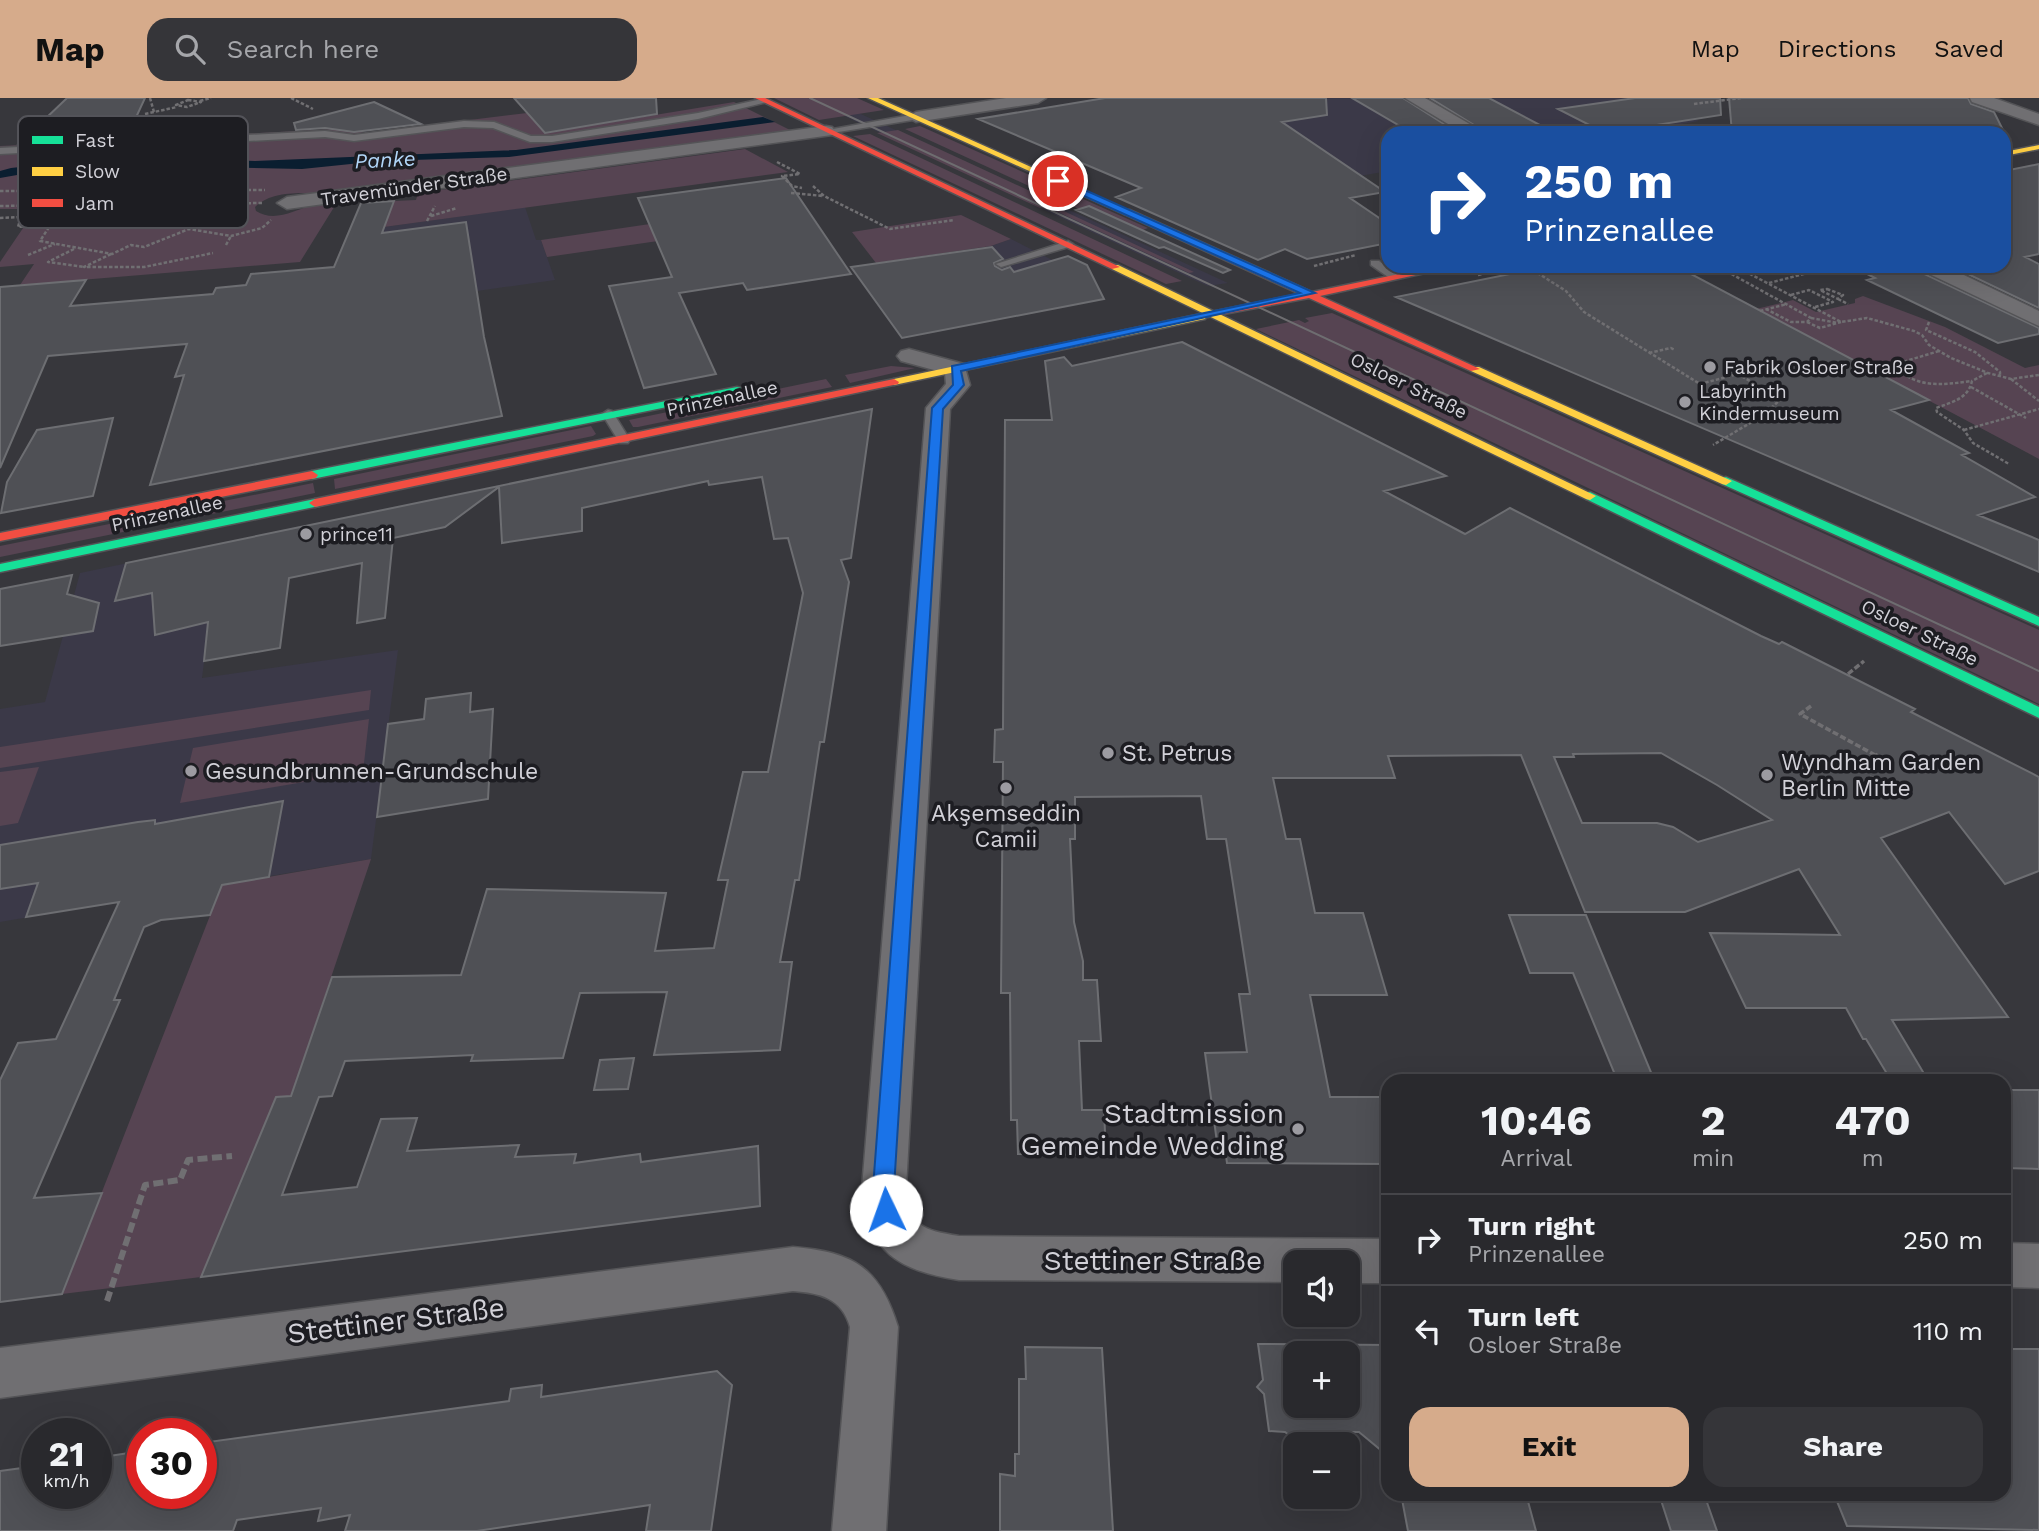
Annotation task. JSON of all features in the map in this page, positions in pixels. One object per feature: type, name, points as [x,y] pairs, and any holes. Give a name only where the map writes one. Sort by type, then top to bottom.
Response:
[{"type":"main road","name":"Osloer Straße","points":[[872,98],[2039,622]]},
{"type":"main road","name":"Osloer Straße","points":[[761,99],[1068,244],[2039,713]]},
{"type":"main road","points":[[2011,139],[2038,142]]},
{"type":"main road","points":[[2011,152],[2038,142]]},
{"type":"main road","points":[[1354,267],[1381,262]]},
{"type":"main road","name":"Prinzenallee","points":[[0,568],[624,440],[927,362],[1212,314],[1416,273]]},
{"type":"main road","points":[[1247,287],[1307,276]]},
{"type":"main road","points":[[1159,305],[1215,293]]},
{"type":"main road","name":"Prinzenallee","points":[[0,537],[758,386]]},
{"type":"street","points":[[916,117],[1038,98]]},
{"type":"street","points":[[1413,98],[1463,126]]},
{"type":"street","points":[[1978,98],[2039,120]]},
{"type":"street","name":"Travemünder Straße","points":[[281,210],[826,131]]},
{"type":"street","points":[[1943,273],[2039,319]]},
{"type":"street","points":[[927,362],[958,385],[938,408],[923,391],[927,362]]},
{"type":"street","name":"Stettiner Straße","points":[[938,408],[884,1188],[890,1225],[908,1245],[928,1253],[959,1258],[1381,1261]]},
{"type":"street","points":[[2011,1265],[2039,1266]]},
{"type":"street","name":"Stettiner Straße","points":[[0,1373],[793,1269],[826,1272],[848,1282],[864,1301],[874,1327],[859,1531]]},
{"type":"lane","points":[[248,138],[325,134],[354,138],[464,124],[494,125],[530,139],[552,139],[698,116],[761,99]]},
{"type":"lane","points":[[826,131],[916,117]]},
{"type":"lane","points":[[0,151],[18,150]]},
{"type":"lane","points":[[1001,264],[1068,244]]},
{"type":"lane","points":[[1391,273],[1395,277]]},
{"type":"lane","points":[[608,414],[624,440]]},
{"type":"path","points":[[150,98],[154,112]]},
{"type":"path","points":[[177,106],[184,101],[211,98]]},
{"type":"path","points":[[291,98],[313,109]]},
{"type":"path","points":[[1694,104],[1741,98]]},
{"type":"path","points":[[145,114],[177,106],[196,106],[200,101]]},
{"type":"path","points":[[769,158],[800,174],[782,176],[792,186],[802,188]]},
{"type":"path","points":[[813,186],[824,196],[890,229],[960,219]]},
{"type":"path","points":[[248,190],[266,190]]},
{"type":"path","points":[[0,191],[18,191]]},
{"type":"path","points":[[791,193],[824,196]]},
{"type":"path","points":[[0,206],[18,205]]},
{"type":"path","points":[[248,209],[281,210]]},
{"type":"path","points":[[83,267],[131,245],[144,247],[189,229],[231,236],[262,228],[281,210]]},
{"type":"path","points":[[0,218],[18,217]]},
{"type":"path","points":[[48,228],[40,241],[112,254]]},
{"type":"path","points":[[226,245],[231,236]]},
{"type":"path","points":[[28,255],[55,244]]},
{"type":"path","points":[[76,248],[48,262],[83,267],[144,267],[213,253]]},
{"type":"path","points":[[1538,273],[1566,291],[1584,312],[1700,384],[1738,374],[1781,399],[1762,416],[1706,450]]},
{"type":"path","points":[[1730,273],[1811,318],[1840,323]]},
{"type":"path","points":[[1748,273],[1840,323]]},
{"type":"path","points":[[1769,284],[1809,273]]},
{"type":"path","points":[[1790,295],[1809,290],[1833,302],[1814,307]]},
{"type":"path","points":[[1838,299],[1843,295],[1820,290],[1828,294],[1838,299],[1848,304]]},
{"type":"path","points":[[1821,296],[1828,294]]},
{"type":"path","points":[[1760,311],[1788,304]]},
{"type":"path","points":[[1766,309],[1791,322],[1807,322],[1820,328],[1867,318],[1922,335],[1933,334]]},
{"type":"path","points":[[1807,322],[1811,318]]},
{"type":"path","points":[[1929,322],[1926,330],[1986,357],[2000,372],[2000,376]]},
{"type":"path","points":[[1922,335],[1929,345],[1939,351],[1988,373],[2011,379],[2039,375]]},
{"type":"path","points":[[1649,354],[1671,348],[1675,351]]},
{"type":"path","points":[[1939,351],[1893,365],[1910,380],[1923,385],[1953,385],[1972,381],[1988,373]]},
{"type":"path","points":[[2011,379],[2039,401]]},
{"type":"path","points":[[1972,381],[1970,391],[1959,400],[1936,408],[1937,412],[1964,429],[1973,443],[2009,464]]},
{"type":"path","points":[[1971,387],[2026,418]]},
{"type":"path","points":[[1964,429],[2039,409]]},
{"type":"path","points":[[1848,674],[1868,658]]},
{"type":"path","points":[[1811,706],[1800,715],[1877,756],[1868,795]]},
{"type":"path","points":[[107,1301],[145,1185],[180,1180],[188,1160],[232,1156]]},
{"type":"shaded area","points":[[774,98],[857,98],[884,110],[819,120]]},
{"type":"shaded area","points":[[806,98],[826,98],[1228,283],[1208,286],[1192,279]]},
{"type":"shaded area","points":[[1235,98],[1384,98],[1434,126],[1381,126],[1381,172],[1360,176]]},
{"type":"shaded area","points":[[1438,98],[1650,98],[1699,121],[1670,126],[1489,126]]},
{"type":"shaded area","points":[[734,102],[794,132],[329,193],[280,195],[263,201],[255,207],[256,211],[270,216],[316,204],[336,204],[300,262],[20,285],[34,264],[0,267],[0,262],[23,228],[248,228],[248,134],[359,128],[358,131],[364,133],[527,113],[545,133]]},
{"type":"shaded area","points":[[920,126],[1148,228],[1133,234],[905,129]]},
{"type":"shaded area","points":[[898,130],[1056,203],[1051,205],[1194,272],[1189,273],[1045,206],[1040,208],[877,133]]},
{"type":"shaded area","points":[[870,134],[1182,281],[1166,284],[853,136]]},
{"type":"shaded area","points":[[18,145],[18,209],[0,209],[0,146]]},
{"type":"shaded area","points":[[745,149],[788,172],[384,227],[394,201],[416,200],[418,193]]},
{"type":"shaded area","points":[[787,204],[777,224],[547,257],[541,240]]},
{"type":"shaded area","points":[[525,207],[536,240],[541,240],[555,280],[477,291],[470,248],[375,256],[384,227]]},
{"type":"shaded area","points":[[961,215],[1011,239],[991,246],[876,263],[852,232]]},
{"type":"shaded area","points":[[1011,239],[1062,265],[1011,283],[916,258],[991,246]]},
{"type":"shaded area","points":[[1863,296],[1945,327],[2025,368],[2039,365],[2039,459],[1756,309],[1793,300],[1816,312],[1855,303],[1855,299]]},
{"type":"shaded area","points":[[1332,313],[2039,630],[2039,704],[1256,329],[1299,320],[1305,323],[1309,321],[1305,318]]},
{"type":"shaded area","points":[[891,366],[915,368],[850,383],[845,375]]},
{"type":"shaded area","points":[[826,379],[832,387],[638,427],[633,427],[629,420]]},
{"type":"shaded area","points":[[591,426],[596,434],[593,436],[335,489],[334,479]]},
{"type":"shaded area","points":[[313,483],[315,493],[0,557],[0,546]]},
{"type":"shaded area","name":"Gesundbrunnen-Grundschule","points":[[219,544],[202,678],[398,650],[371,859],[0,922],[0,709],[45,702],[80,573]]},
{"type":"shaded area","points":[[371,690],[369,710],[0,768],[0,747]]},
{"type":"shaded area","points":[[369,719],[363,772],[180,803],[193,748]]},
{"type":"shaded area","points":[[39,767],[18,823],[0,826],[0,772]]},
{"type":"shaded area","points":[[371,859],[291,1096],[276,1097],[201,1277],[62,1294],[222,885]]},
{"type":"water","name":"Panke","points":[[763,117],[775,122],[509,157],[380,161],[302,169],[248,168],[248,161],[516,150]]},
{"type":"water","points":[[18,167],[18,175],[0,178],[0,171]]},
{"type":"building","points":[[67,98],[145,98],[137,116],[48,116]]},
{"type":"building","points":[[514,98],[656,98],[657,114],[545,133]]},
{"type":"building","points":[[1105,98],[1326,98],[1327,115],[1282,122],[1381,189],[1381,193],[1350,198],[1381,219],[1381,244],[1307,259],[1285,249],[1258,260],[1116,197],[1141,188],[978,119]]},
{"type":"building","points":[[1352,98],[1403,98],[1447,126],[1400,126]]},
{"type":"building","points":[[1430,98],[1489,98],[1542,126],[1476,126]]},
{"type":"building","points":[[1635,98],[1720,98],[1721,115],[1650,126],[1591,126],[1558,109]]},
{"type":"building","points":[[1729,98],[1968,98],[1971,104],[1994,112],[2001,126],[1731,126]]},
{"type":"building","points":[[374,102],[421,124],[354,132],[325,128],[296,130],[294,123]]},
{"type":"building","points":[[2039,164],[2039,254],[2025,257],[2039,264],[2039,308],[1966,273],[2011,273],[2011,170]]},
{"type":"building","points":[[786,178],[851,274],[747,290],[743,283],[679,293],[716,374],[644,388],[609,286],[672,277],[638,198]]},
{"type":"building","points":[[394,201],[382,233],[466,222],[484,337],[502,416],[150,485],[184,375],[175,377],[187,344],[48,356],[0,468],[0,287],[86,280],[70,306],[213,294],[216,288],[246,285],[251,274],[334,267],[361,203]]},
{"type":"building","points":[[1089,206],[1230,270],[1223,273],[1164,247],[1159,248],[1076,210]]},
{"type":"building","points":[[992,247],[1003,259],[994,263],[995,266],[1002,270],[1010,267],[1014,272],[1068,256],[1087,265],[1104,299],[902,338],[851,267]]},
{"type":"building","points":[[1514,273],[1689,273],[1929,400],[1891,410],[1969,453],[1962,455],[2035,497],[1978,515],[2039,540],[2039,572],[1396,297]]},
{"type":"building","points":[[1865,273],[1922,273],[2039,328],[2039,334],[1998,343],[1867,280],[1875,278]]},
{"type":"building","points":[[1182,342],[1446,476],[1384,491],[1465,534],[1510,508],[1761,636],[1779,644],[1782,642],[1915,709],[1911,712],[2039,777],[2039,871],[2005,884],[1949,812],[1881,838],[2008,1017],[1892,1020],[1924,1074],[1887,1074],[1846,1008],[1746,1008],[1710,933],[1840,935],[1799,869],[1685,912],[1585,912],[1521,755],[1388,756],[1395,778],[1273,778],[1286,839],[1300,839],[1315,913],[1363,913],[1387,995],[1310,995],[1330,1097],[1381,1097],[1381,1164],[1227,1163],[1225,1149],[1218,1150],[1205,1053],[1247,1052],[1239,994],[1250,994],[1226,839],[1207,839],[1201,796],[1075,797],[1075,839],[1070,839],[1074,922],[1083,961],[1083,980],[1097,980],[1101,1041],[1079,1041],[1082,1110],[1104,1110],[1106,1155],[1018,1154],[1017,1120],[1011,1120],[1010,993],[1001,993],[1003,762],[994,762],[995,730],[1003,729],[1005,420],[1052,420],[1045,361],[1064,357],[1072,366]],"holes":[[[1661,753],[1772,820],[1698,842],[1673,827],[1657,823],[1582,823],[1554,757],[1574,757],[1573,754]]]},
{"type":"building","points":[[872,409],[851,558],[841,560],[849,582],[824,742],[820,742],[799,880],[795,880],[780,962],[792,962],[780,1050],[654,1055],[667,992],[580,993],[563,1058],[471,1061],[473,1055],[345,1061],[332,1096],[319,1097],[282,1195],[357,1187],[381,1119],[417,1118],[407,1151],[519,1145],[515,1157],[576,1154],[574,1163],[640,1154],[641,1162],[758,1146],[760,1206],[201,1277],[276,1097],[291,1096],[332,977],[461,975],[487,889],[666,893],[655,951],[714,948],[728,880],[718,880],[743,772],[768,772],[803,593],[788,538],[774,539],[762,477],[709,485],[708,481],[582,508],[582,531],[502,543],[499,487],[445,527],[393,538],[385,618],[357,623],[362,563],[289,578],[280,648],[204,661],[208,622],[155,635],[152,593],[115,601],[126,563]]},
{"type":"building","points":[[113,418],[93,496],[1,513],[7,482],[37,430]]},
{"type":"building","points":[[72,575],[67,594],[99,603],[93,631],[0,646],[0,589]]},
{"type":"building","points":[[471,693],[470,712],[493,709],[488,799],[377,817],[388,724],[424,719],[426,699]]},
{"type":"building","points":[[283,801],[269,877],[222,885],[210,915],[161,920],[144,927],[114,1000],[120,1000],[34,1198],[102,1193],[62,1294],[0,1302],[0,1080],[18,1043],[56,1039],[119,902],[26,917],[38,883],[0,889],[0,845],[138,822],[155,820],[155,824]]},
{"type":"building","points":[[1509,915],[1586,915],[1652,1074],[1615,1074],[1573,973],[1530,973]]},
{"type":"building","points":[[634,1058],[628,1089],[594,1090],[600,1060]]},
{"type":"building","points":[[2011,1090],[2039,1090],[2039,1169],[2011,1168]]},
{"type":"building","points":[[1258,1344],[1283,1344],[1283,1418],[1360,1418],[1360,1345],[1381,1345],[1381,1450],[1360,1432],[1269,1431],[1264,1394],[1257,1387],[1263,1380]]},
{"type":"building","points":[[1025,1347],[1102,1348],[1113,1531],[1000,1531],[1000,1474],[1015,1476],[1015,1454],[1019,1454],[1019,1379],[1026,1379]]},
{"type":"building","points":[[2011,1349],[2039,1349],[2039,1530],[1847,1526],[1837,1501],[2011,1501]]},
{"type":"building","points":[[717,1371],[732,1385],[711,1531],[646,1531],[650,1505],[477,1531],[345,1531],[350,1515],[318,1521],[321,1508],[237,1520],[233,1531],[0,1531],[0,1471],[21,1468],[21,1509],[112,1509],[112,1456],[126,1453],[126,1509],[217,1509],[217,1441],[509,1401],[511,1389],[542,1385],[541,1397]]},
{"type":"building","points":[[1402,1501],[1528,1501],[1536,1531],[1408,1531]]},
{"type":"building","points":[[1661,1501],[1706,1501],[1717,1531],[1671,1531]]},
{"type":"tram line","points":[[810,98],[2039,671]]},
{"type":"traffic: fast","points":[[312,475],[737,390]]},
{"type":"traffic: fast","points":[[1726,481],[2039,622]]},
{"type":"traffic: fast","points":[[1590,496],[2039,713]]},
{"type":"traffic: fast","points":[[0,568],[315,503]]},
{"type":"traffic: slow","points":[[872,98],[1127,212]]},
{"type":"traffic: slow","points":[[2011,153],[2039,147]]},
{"type":"traffic: slow","points":[[1115,267],[1590,496]]},
{"type":"traffic: slow","points":[[894,382],[1201,317]]},
{"type":"traffic: slow","points":[[1475,369],[1726,481]]},
{"type":"traffic: jam","points":[[759,98],[1115,267]]},
{"type":"traffic: jam","points":[[1127,212],[1475,369]]},
{"type":"traffic: jam","points":[[1201,317],[1418,273]]},
{"type":"traffic: jam","points":[[315,503],[894,382]]},
{"type":"traffic: jam","points":[[0,537],[312,475]]},
{"type":"place","name":"Fabrik Osloer Straße","points":[[1710,367]]},
{"type":"place","name":"Labyrinth Kindermuseum","points":[[1685,402]]},
{"type":"place","name":"prince11","points":[[306,534]]},
{"type":"place","name":"St. Petrus","points":[[1108,753]]},
{"type":"place","name":"Gesundbrunnen-Grundschule","points":[[191,771]]},
{"type":"place","name":"Wyndham Garden Berlin Mitte","points":[[1767,775]]},
{"type":"place","name":"Akşemseddin Camii","points":[[1006,788]]},
{"type":"place","name":"Stadtmission Gemeinde Wedding","points":[[1298,1129]]},
{"type":"route","points":[[886,1210],[884,1188],[938,408],[958,385],[956,369],[1310,293],[1058,181]]}]
